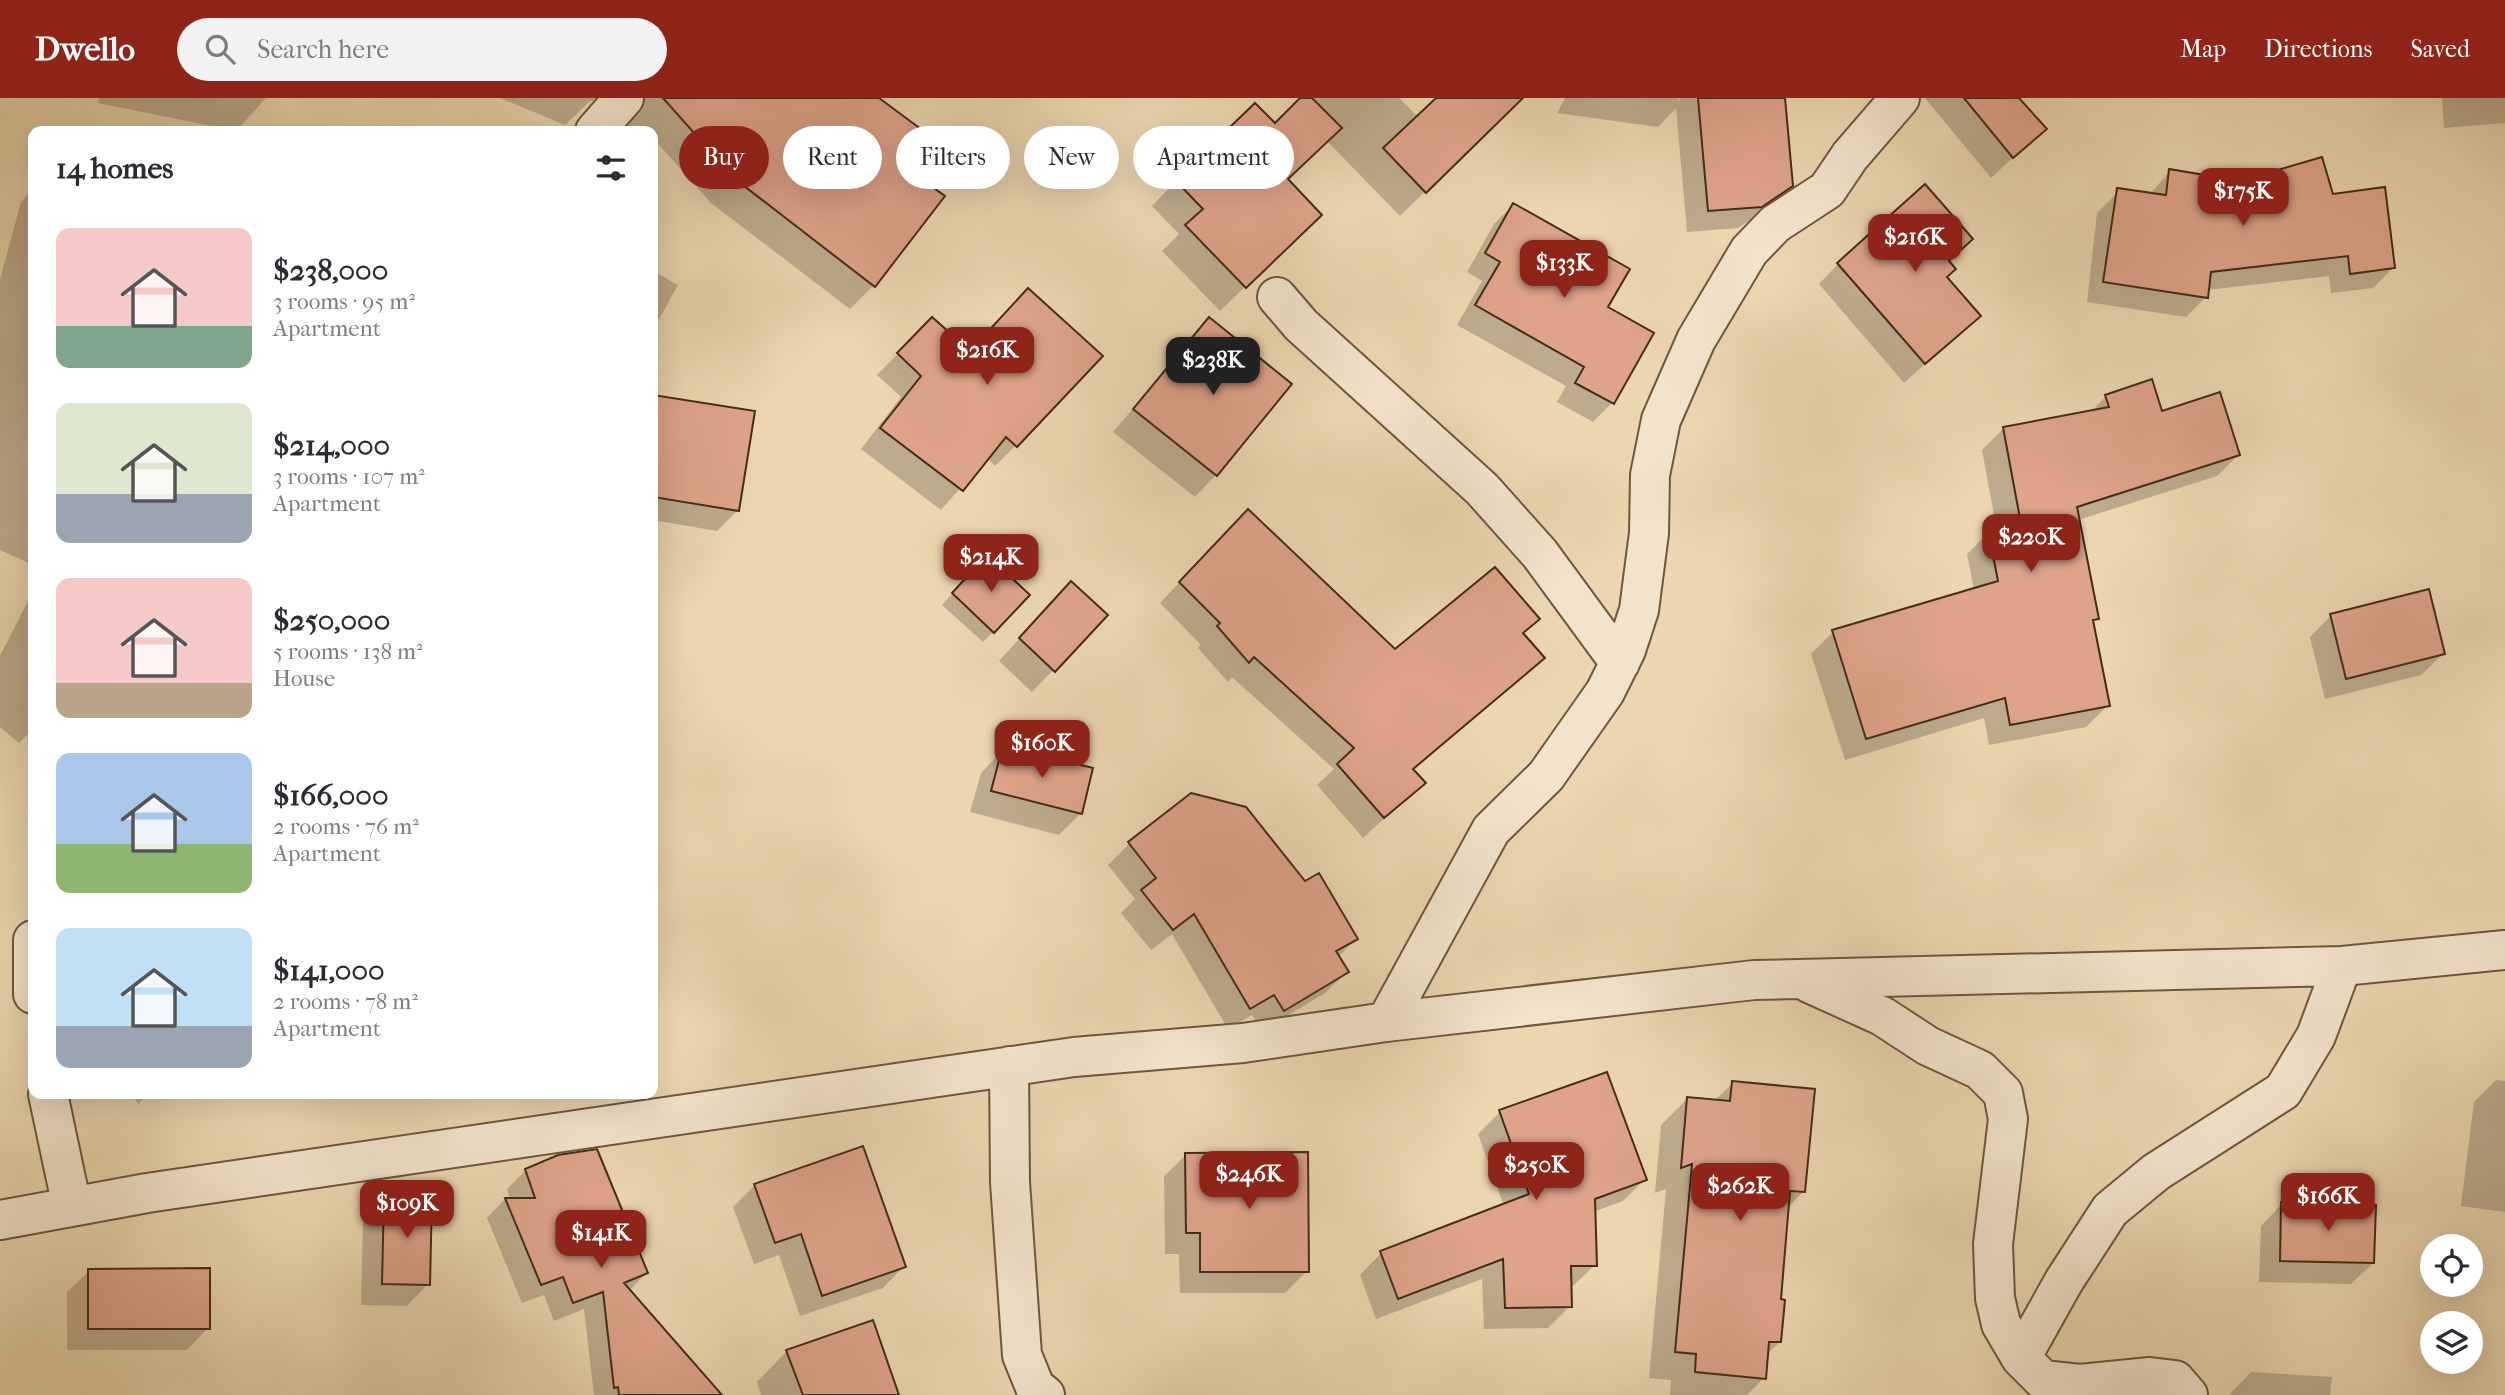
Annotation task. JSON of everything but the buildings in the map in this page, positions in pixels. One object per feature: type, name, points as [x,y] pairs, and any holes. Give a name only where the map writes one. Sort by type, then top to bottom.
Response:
[{"type":"street","points":[[599,126],[624,98]]},
{"type":"street","points":[[1387,1022],[1491,830],[1546,776],[1605,692],[1620,663],[1639,610],[1648,533],[1650,475],[1661,420],[1696,340],[1749,251],[1775,224],[1827,190],[1850,156],[1900,98]]},
{"type":"street","points":[[1277,297],[1301,325],[1482,489],[1540,554],[1620,663]]},
{"type":"street","points":[[0,1220],[147,1192],[1074,1056],[1243,1043],[1387,1022],[1754,980],[2342,965],[2505,950]]},
{"type":"street","points":[[2021,1358],[2063,1281],[2110,1210],[2156,1172],[2283,1091],[2315,1036],[2342,965]]},
{"type":"street","points":[[1800,979],[1882,1016],[1928,1046],[1980,1070],[2003,1093],[2008,1119],[1993,1244],[1995,1298],[2001,1324],[2021,1358],[2043,1380],[2080,1384],[2150,1377],[2175,1380],[2188,1395]]},
{"type":"street","points":[[1009,1066],[1010,1182],[1022,1355],[1035,1387],[1045,1395]]},
{"type":"street","points":[[49,1099],[72,1207]]}]
